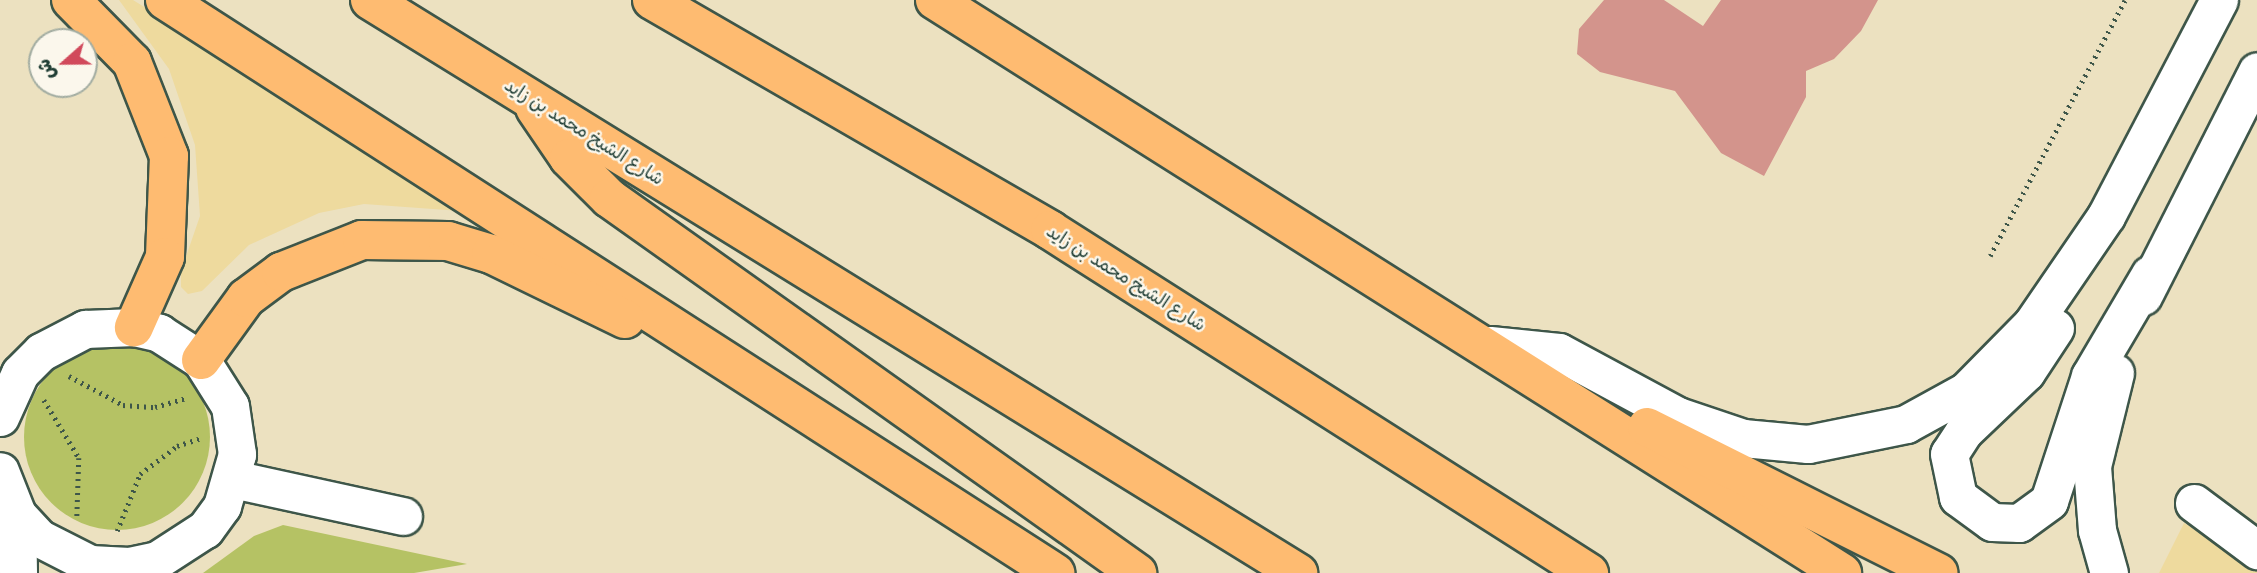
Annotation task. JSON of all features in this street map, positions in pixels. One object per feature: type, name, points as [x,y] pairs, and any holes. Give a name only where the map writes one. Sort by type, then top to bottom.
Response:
[{"type":"highway","points":[[71,0],[132,62],[169,156],[165,257],[134,327]]},
{"type":"highway","points":[[165,0],[812,413],[1055,573]]},
{"type":"highway","name":"شارع الشيخ محمد بن زايد","points":[[370,0],[1298,573]]},
{"type":"highway","name":"شارع الشيخ محمد بن زايد","points":[[652,0],[1050,230],[1590,573]]},
{"type":"highway","points":[[935,0],[1490,345],[1842,573]]},
{"type":"highway","points":[[528,97],[569,159],[609,198],[1137,573]]},
{"type":"highway","points":[[211,372],[246,298],[281,272],[362,240],[405,236],[491,254],[812,413]]},
{"type":"highway","points":[[1560,392],[1729,464],[1939,573]]},
{"type":"street","points":[[1490,345],[1559,352],[1678,416],[1744,438],[1808,444],[1857,438],[1937,409],[1993,369],[2095,234],[2219,0]]},
{"type":"street","points":[[2109,573],[2092,499],[2096,434],[2150,274],[2257,71]]},
{"type":"street","points":[[2095,234],[2081,280],[2044,346],[2004,397],[1955,441],[1952,484],[1979,516],[2019,523],[2049,501],[2090,376],[2127,303],[2150,274]]},
{"type":"street","points":[[0,418],[20,359],[85,329],[134,327],[159,332],[211,372],[236,427],[233,480],[205,529],[157,560],[121,569],[66,556],[18,514]]},
{"type":"street","points":[[0,471],[18,514],[18,573]]},
{"type":"street","points":[[233,480],[403,516]]},
{"type":"street","points":[[2194,503],[2257,550]]},
{"type":"path","points":[[1990,256],[2125,0]]},
{"type":"path","points":[[20,359],[94,395],[123,405],[170,405],[211,372]]},
{"type":"path","points":[[20,359],[61,419],[79,458],[82,504],[66,556]]},
{"type":"path","points":[[121,569],[119,516],[140,474],[177,446],[236,427]]},
{"type":"green space","points":[[117,344],[153,351],[183,371],[203,401],[210,437],[203,473],[183,503],[153,523],[117,530],[81,523],[51,503],[31,473],[24,437],[31,401],[51,371],[81,351]]},
{"type":"green space","points":[[283,525],[467,564],[414,573],[203,573],[254,536]]},
{"type":"sand","points":[[119,0],[133,0],[474,212],[364,204],[319,213],[249,245],[202,291],[188,294],[181,287],[181,271],[200,216],[195,145],[169,69]]},
{"type":"sand","points":[[2184,523],[2257,570],[2257,573],[2159,573]]},
{"type":"building","points":[[1604,0],[1664,0],[1703,26],[1721,0],[1878,0],[1861,31],[1834,59],[1806,71],[1806,97],[1764,176],[1721,153],[1675,91],[1600,72],[1577,54],[1579,29]]}]
